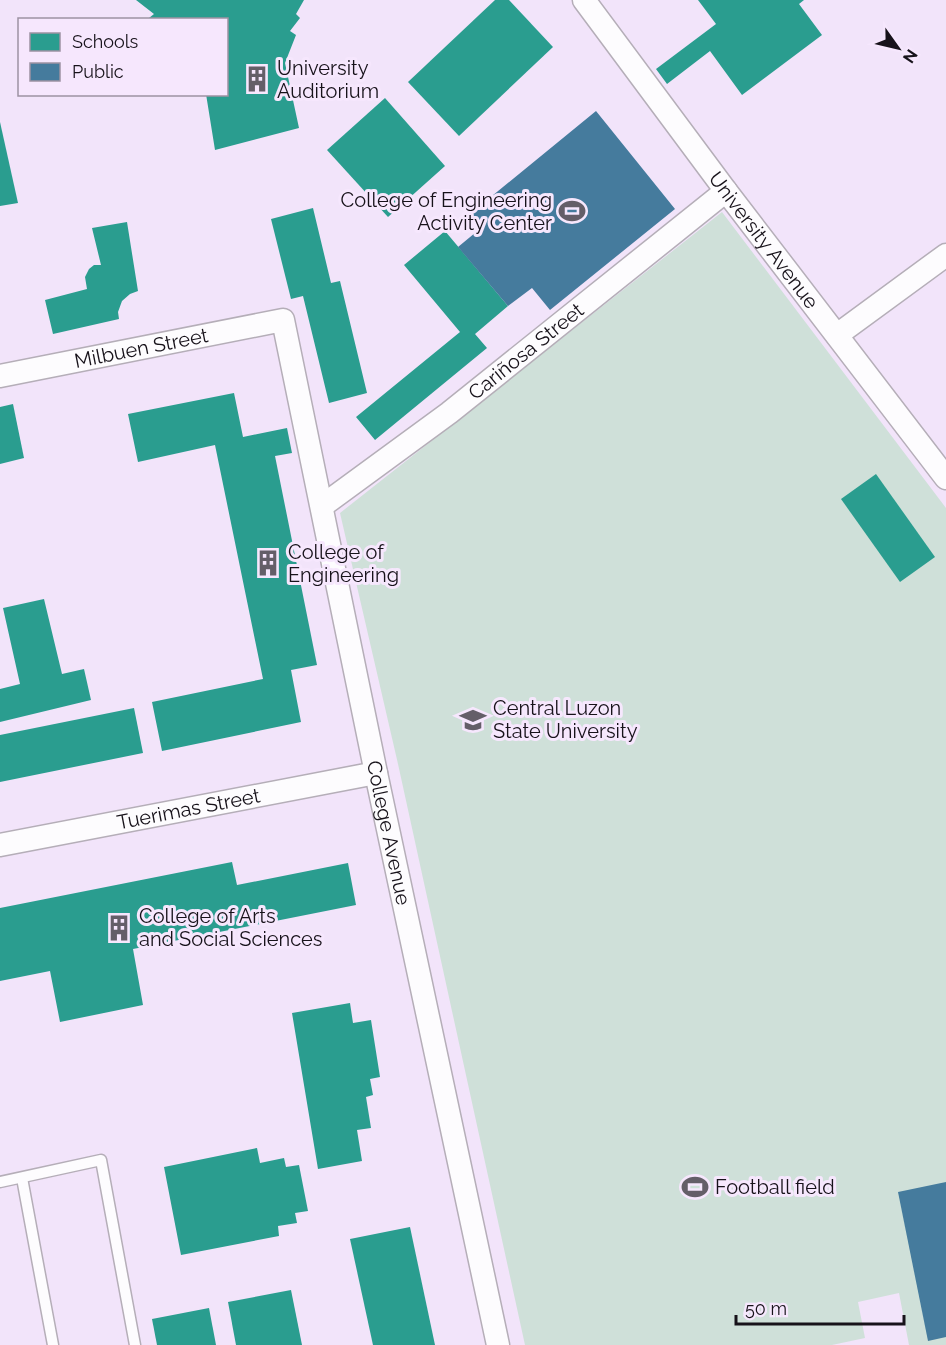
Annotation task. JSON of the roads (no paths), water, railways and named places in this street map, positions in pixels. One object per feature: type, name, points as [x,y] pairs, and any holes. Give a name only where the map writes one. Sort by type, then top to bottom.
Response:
[{"type":"street","name":"University Avenue","points":[[584,0],[726,191],[946,478]]},
{"type":"street","name":"Cariñosa Street","points":[[322,506],[449,413],[726,191]]},
{"type":"street","points":[[837,335],[946,255]]},
{"type":"street","name":"College Avenue","points":[[284,320],[376,773],[498,1345]]},
{"type":"street","name":"Milbuen Street","points":[[0,376],[284,320]]},
{"type":"street","name":"Tuerimas Street","points":[[0,845],[376,773]]},
{"type":"lane","points":[[0,1182],[101,1160],[135,1345]]},
{"type":"lane","points":[[22,1178],[53,1345]]},
{"type":"place","name":"University Auditorium","points":[[257,79]]},
{"type":"place","name":"College of Engineering Activity Center","points":[[572,211]]},
{"type":"place","name":"College of Engineering","points":[[268,563]]},
{"type":"place","name":"Central Luzon State University","points":[[473,720]]},
{"type":"place","name":"College of Arts and Social Sciences","points":[[119,928]]},
{"type":"place","name":"Football field","points":[[695,1187]]}]
